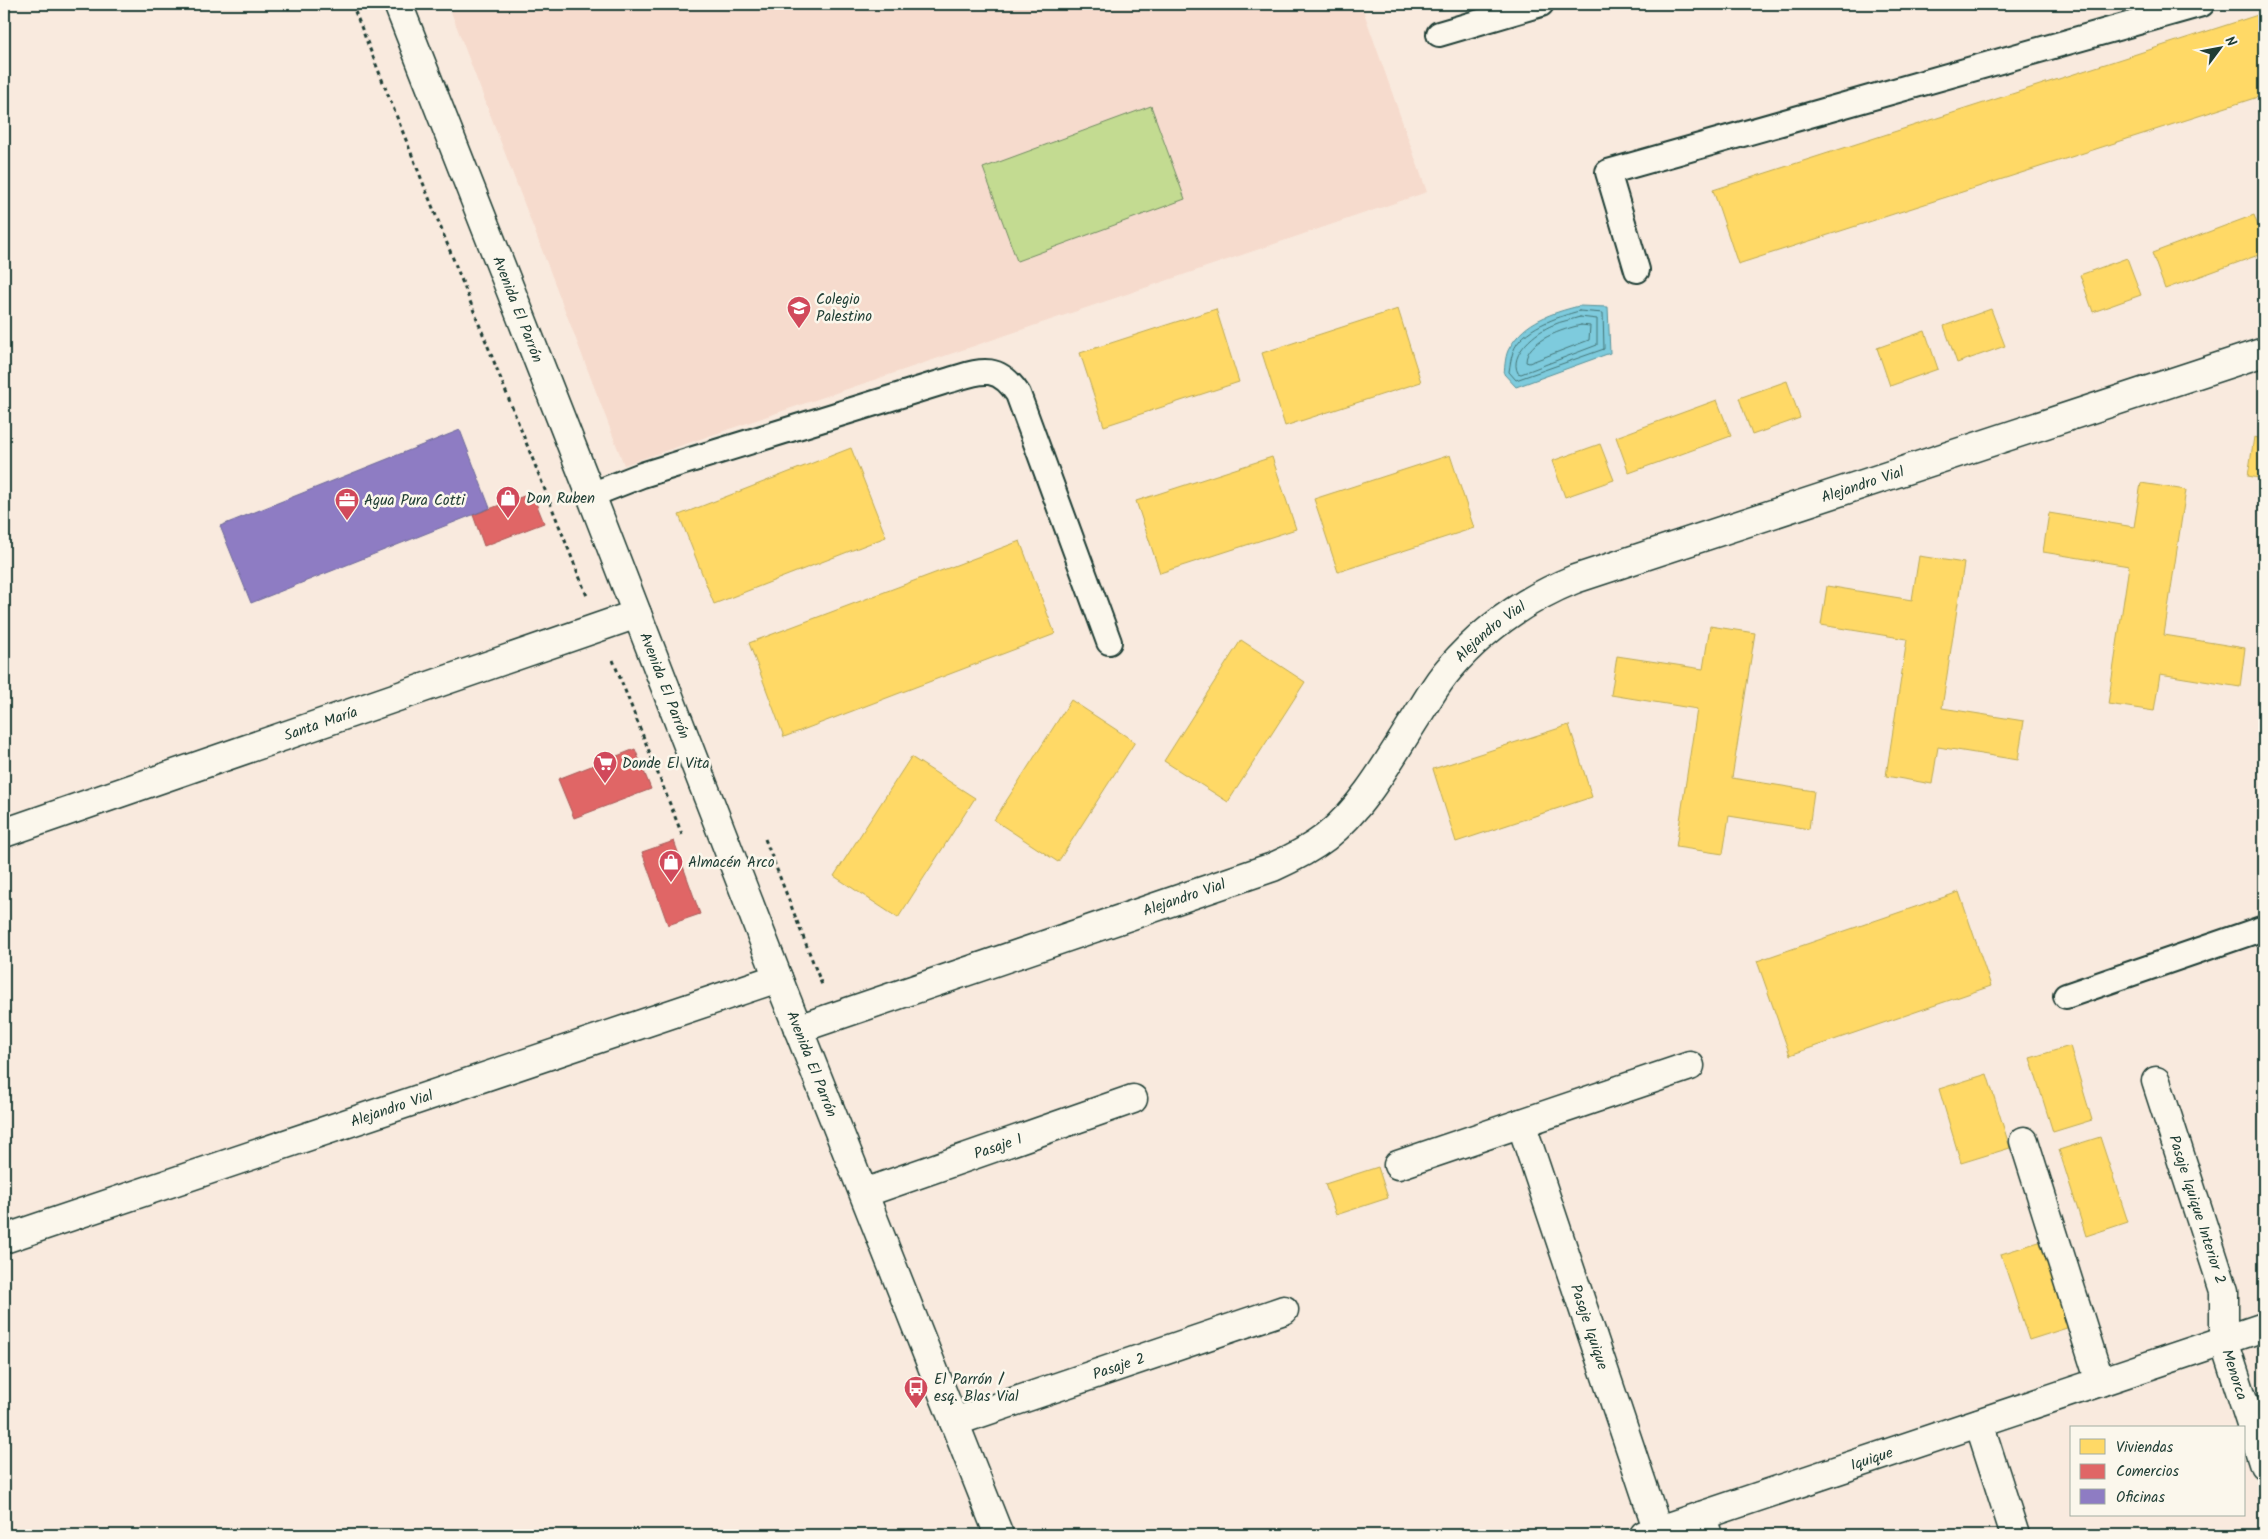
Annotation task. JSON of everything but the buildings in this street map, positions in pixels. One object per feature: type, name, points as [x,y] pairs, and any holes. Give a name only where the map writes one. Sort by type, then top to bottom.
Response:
[{"type":"street","name":"Avenida El Parrón","points":[[398,4],[798,1029],[999,1535]]},
{"type":"street","name":"Alejandro Vial","points":[[798,1029],[1272,867],[1300,854],[1325,838],[1346,819],[1448,670],[1471,644],[1498,621],[1548,590],[1602,570],[2264,352]]},
{"type":"street","name":"Santa María","points":[[4,833],[637,614]]},
{"type":"street","name":"Alejandro Vial","points":[[4,1239],[778,978]]},
{"type":"street","points":[[1398,1165],[1690,1066]]},
{"type":"street","name":"Pasaje Iquique Interior 2","points":[[2156,1081],[2224,1291],[2224,1341]]},
{"type":"street","name":"Pasaje 1","points":[[864,1193],[1134,1098]]},
{"type":"street","name":"Pasaje Iquique","points":[[1521,1123],[1651,1533]]},
{"type":"street","points":[[2024,1141],[2100,1382]]},
{"type":"street","name":"Pasaje 2","points":[[954,1422],[1284,1310]]},
{"type":"street","name":"Iquique","points":[[1651,1533],[1705,1526],[1979,1423],[2264,1327]]},
{"type":"street","name":"Menorca","points":[[2224,1341],[2264,1465]]},
{"type":"street","points":[[1979,1423],[2015,1535]]},
{"type":"lane","points":[[1439,34],[1541,4]]},
{"type":"lane","points":[[1637,270],[1608,172],[2202,4]]},
{"type":"lane","points":[[591,495],[642,475],[943,382],[983,372],[997,373],[1008,379],[1018,394],[1109,642]]},
{"type":"lane","points":[[2066,996],[2264,928]]},
{"type":"path","points":[[352,4],[686,844]]},
{"type":"shaded area","name":"Colegio Palestino","points":[[448,4],[1361,4],[1427,192],[624,465]]},
{"type":"green space","points":[[1151,106],[1185,199],[1017,261],[983,168]]},
{"type":"water","points":[[1579,306],[1608,307],[1610,353],[1516,387],[1504,374],[1507,353],[1516,338],[1531,324],[1540,319]]},
{"type":"place","name":"Colegio Palestino","points":[[799,329]]},
{"type":"place","name":"Don Ruben","points":[[508,519]]},
{"type":"place","name":"Agua Pura Cotti","points":[[347,521]]},
{"type":"place","name":"Donde El Vita","points":[[605,784]]},
{"type":"place","name":"Almacén Arco","points":[[671,883]]},
{"type":"place","name":"El Parrón / esq. Blas Vial","points":[[916,1409]]}]
